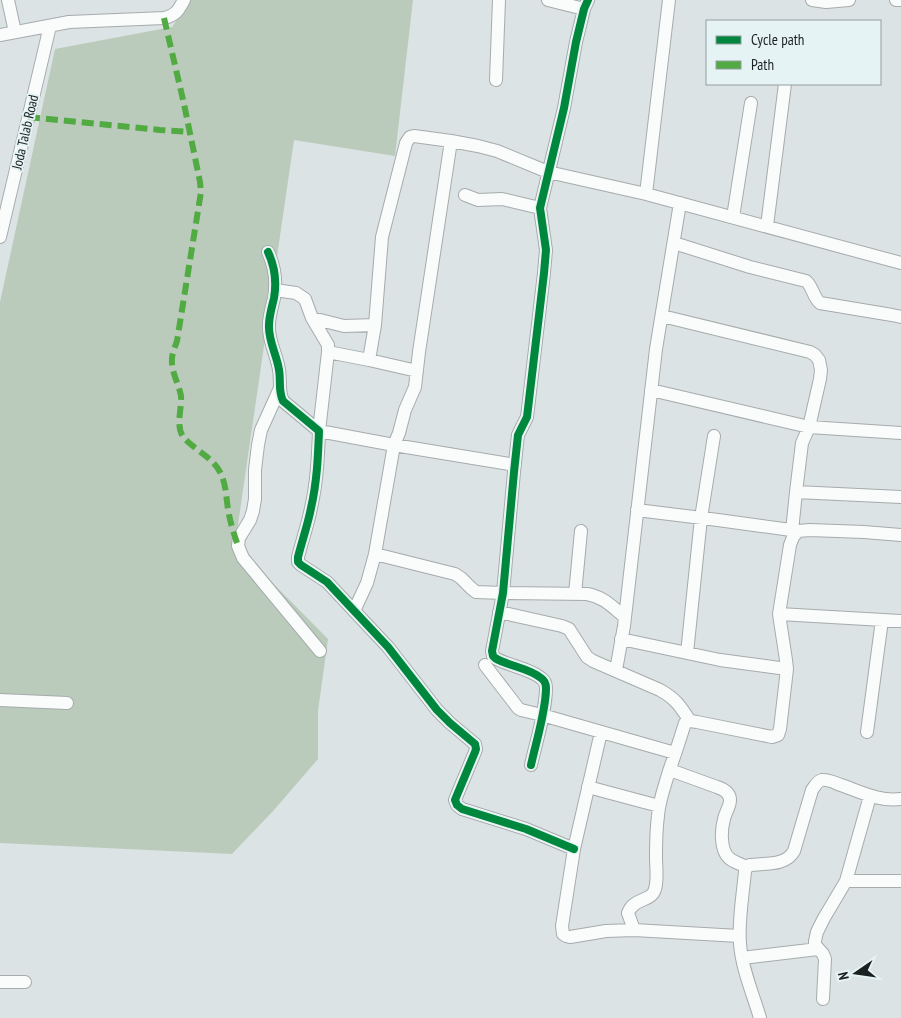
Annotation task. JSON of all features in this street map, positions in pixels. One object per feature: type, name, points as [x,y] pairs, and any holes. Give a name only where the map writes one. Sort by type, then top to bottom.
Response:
[{"type":"street","points":[[8,0],[15,32]]},
{"type":"street","points":[[0,35],[69,22],[164,18],[172,16],[178,11],[184,0]]},
{"type":"street","points":[[496,80],[499,0]]},
{"type":"street","points":[[531,765],[546,688],[543,680],[534,674],[498,659],[493,656],[492,651],[503,593],[518,435],[528,417],[544,273],[546,250],[540,208],[586,4],[548,0]]},
{"type":"street","points":[[646,194],[669,0]]},
{"type":"street","points":[[812,0],[826,2],[849,0]]},
{"type":"street","points":[[896,0],[901,0]]},
{"type":"street","name":"Joda Talab Road","points":[[0,238],[50,26]]},
{"type":"street","points":[[767,226],[785,85]]},
{"type":"street","points":[[733,217],[750,103]]},
{"type":"street","points":[[369,360],[382,237],[406,143],[414,136],[478,146],[548,172],[646,194],[901,263]]},
{"type":"street","points":[[354,611],[367,583],[375,554],[394,445],[415,387],[450,141]]},
{"type":"street","points":[[465,195],[478,200],[502,198],[540,208]]},
{"type":"street","points":[[616,670],[625,617],[651,390],[680,203]]},
{"type":"street","points":[[674,243],[750,267],[806,281],[810,284],[816,299],[820,303],[901,317]]},
{"type":"street","points":[[268,252],[275,275],[275,290],[269,325],[271,342],[280,371],[280,396],[283,401],[320,431],[514,465]]},
{"type":"street","points":[[275,290],[291,291],[305,299],[312,318],[328,345],[314,494],[298,562],[327,582],[388,647],[444,718],[476,746],[456,795],[457,805],[462,809],[526,829],[574,849]]},
{"type":"street","points":[[634,930],[628,913],[629,909],[633,904],[654,893],[655,889],[659,806],[685,723],[690,721],[697,722],[772,738],[778,735],[787,669],[779,614],[790,545],[795,531],[796,492],[802,443],[809,427],[821,370],[819,360],[810,352],[662,316]]},
{"type":"street","points":[[312,318],[344,326],[374,325]]},
{"type":"street","points":[[328,352],[417,371]]},
{"type":"street","points":[[280,388],[261,430],[255,470],[253,511],[239,538],[238,546],[243,558],[320,651]]},
{"type":"street","points":[[651,390],[809,427],[901,433]]},
{"type":"street","points":[[687,652],[701,518],[714,436]]},
{"type":"street","points":[[796,492],[901,497]]},
{"type":"street","points":[[637,510],[795,531],[864,532],[901,535]]},
{"type":"street","points":[[575,594],[581,531]]},
{"type":"street","points":[[375,554],[454,574],[476,592],[597,596],[625,617]]},
{"type":"street","points":[[499,612],[569,629],[587,657],[670,696],[678,702],[690,721]]},
{"type":"street","points":[[779,614],[901,621]]},
{"type":"street","points":[[867,732],[882,620]]},
{"type":"street","points":[[621,639],[720,660],[787,669]]},
{"type":"street","points":[[486,665],[521,710],[675,753]]},
{"type":"street","points":[[0,700],[67,703]]},
{"type":"street","points":[[602,732],[574,849],[562,926],[563,934],[570,937],[606,931],[634,930],[739,936]]},
{"type":"street","points":[[670,770],[717,786],[729,795],[730,801],[723,820],[723,846],[728,858],[747,867]]},
{"type":"street","points":[[760,1018],[742,958],[739,936],[745,871],[747,867],[786,860],[791,856],[812,790],[816,782],[820,780],[834,782],[879,799],[901,799]]},
{"type":"street","points":[[588,787],[659,806]]},
{"type":"street","points":[[823,999],[825,959],[815,945],[817,932],[846,881],[870,796]]},
{"type":"street","points":[[846,881],[901,882]]},
{"type":"street","points":[[742,958],[818,949]]},
{"type":"street","points":[[0,982],[25,982]]},
{"type":"green space","points":[[191,0],[413,0],[395,156],[294,140],[235,545],[328,639],[318,711],[318,759],[274,810],[232,854],[0,843],[0,302],[55,49],[172,27]]},
{"type":"marked path","points":[[164,18],[184,104],[201,192],[177,341],[172,357],[173,369],[181,396],[180,429],[184,438],[213,462],[222,476],[230,519],[238,546]]},
{"type":"marked path","points":[[28,117],[190,132]]},
{"type":"cycle path","points":[[531,765],[544,706],[545,684],[542,679],[525,669],[495,658],[492,651],[503,593],[518,435],[527,417],[544,273],[546,250],[540,208],[564,108],[576,42],[588,0]]},
{"type":"cycle path","points":[[268,252],[274,269],[275,280],[269,331],[280,374],[281,397],[283,401],[319,431],[315,489],[298,562],[327,582],[388,647],[437,710],[475,744],[475,752],[455,800],[457,805],[462,809],[526,829],[574,849]]}]
